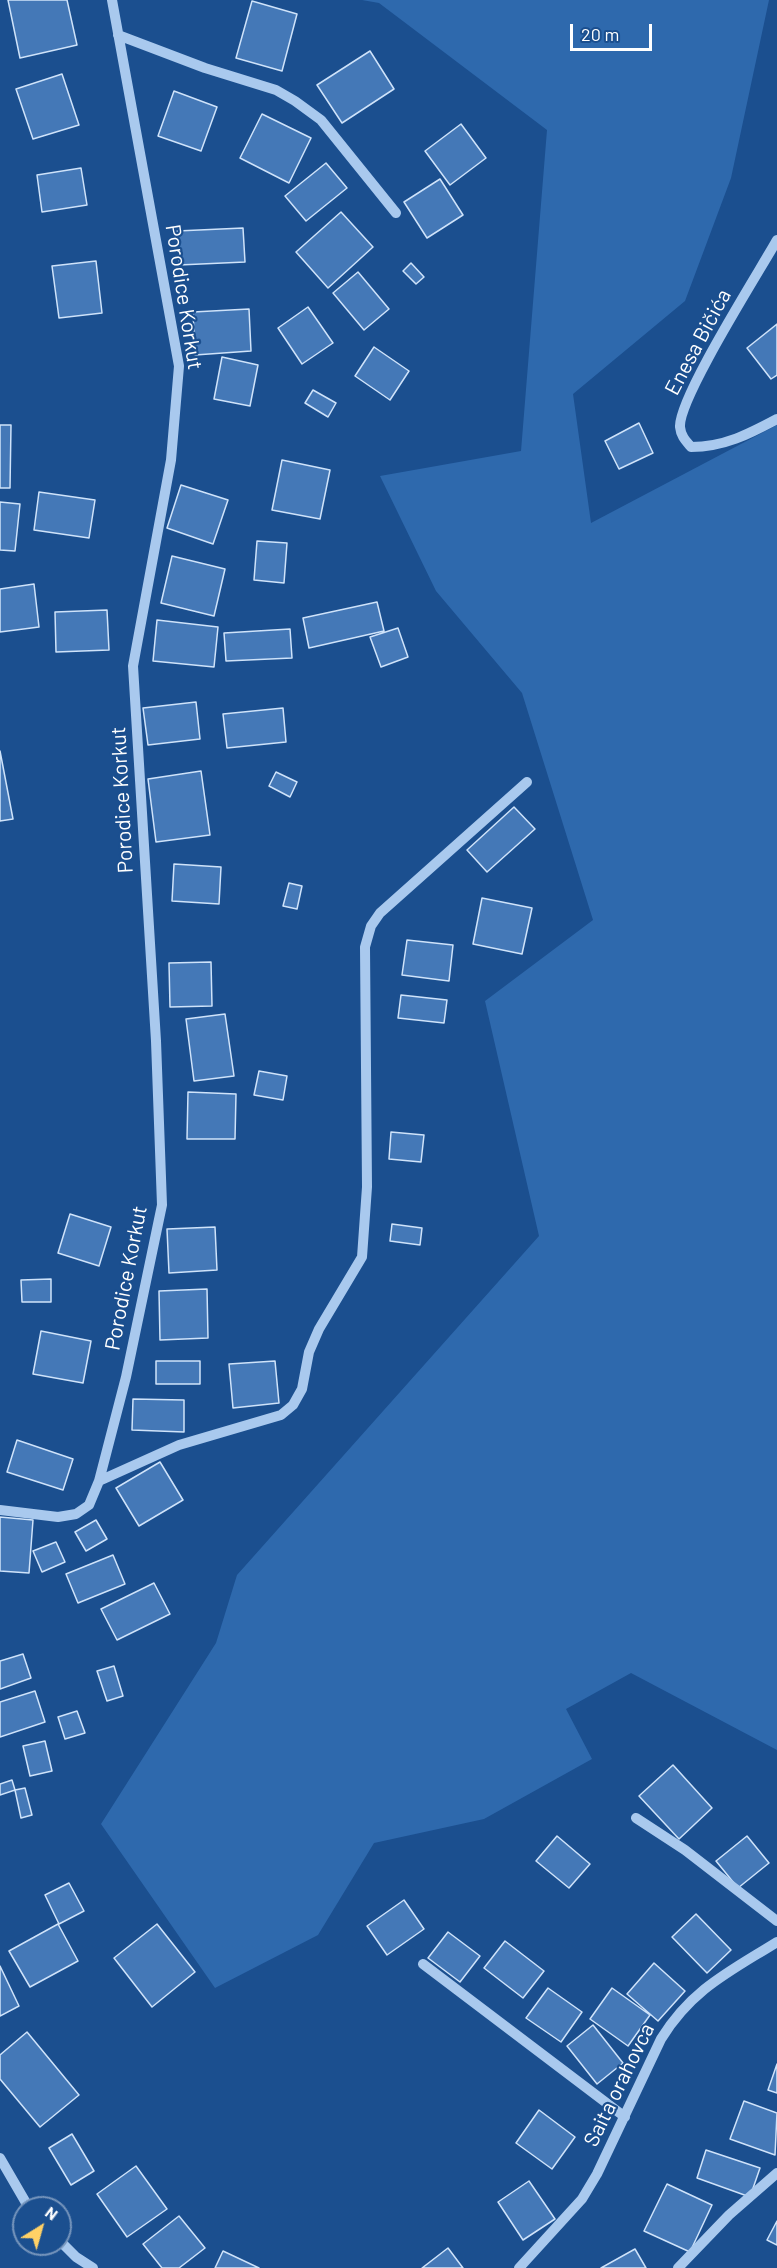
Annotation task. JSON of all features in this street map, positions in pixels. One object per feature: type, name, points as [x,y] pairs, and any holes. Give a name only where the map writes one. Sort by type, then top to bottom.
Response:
[{"type":"street","name":"Porodice Korkut","points":[[0,1510],[58,1517],[76,1514],[89,1504],[99,1481],[126,1377],[162,1205],[156,1041],[133,666],[171,460],[179,366],[112,0]]},
{"type":"street","points":[[118,34],[205,68],[276,90],[295,100],[321,120],[396,213]]},
{"type":"street","name":"Enesa Bičića","points":[[777,240],[708,361],[685,406],[680,426],[682,437],[692,447],[708,447],[743,438],[777,419]]},
{"type":"street","points":[[99,1481],[179,1445],[281,1415],[293,1405],[302,1389],[309,1352],[319,1329],[362,1257],[367,1187],[365,947],[371,926],[380,913],[527,782]]},
{"type":"street","points":[[636,1818],[685,1850],[777,1922]]},
{"type":"street","name":"Saita orahovca","points":[[519,2268],[582,2199],[661,2039],[688,2001],[719,1978],[777,1942]]},
{"type":"street","points":[[423,1965],[624,2117]]},
{"type":"street","points":[[0,2158],[22,2196]]},
{"type":"street","points":[[678,2268],[729,2215],[777,2173]]},
{"type":"street","points":[[72,2253],[93,2268]]},
{"type":"shaded area","points":[[362,0],[769,0],[731,178],[685,301],[573,394],[591,523],[777,425],[777,1750],[631,1673],[566,1709],[592,1759],[484,1819],[374,1843],[318,1935],[215,1988],[101,1824],[216,1643],[237,1575],[539,1236],[485,1001],[593,920],[522,693],[436,591],[380,476],[521,451],[547,130],[379,3]]},
{"type":"building","points":[[8,0],[67,0],[77,45],[20,58]]},
{"type":"building","points":[[252,1],[297,14],[282,71],[236,58]]},
{"type":"building","points":[[370,51],[394,89],[342,123],[317,85]]},
{"type":"building","points":[[62,74],[79,125],[33,139],[16,89]]},
{"type":"building","points":[[174,91],[217,107],[201,151],[158,136]]},
{"type":"building","points":[[262,114],[311,138],[289,183],[240,158]]},
{"type":"building","points":[[461,124],[486,158],[450,185],[425,151]]},
{"type":"building","points":[[326,163],[347,188],[306,221],[285,196]]},
{"type":"building","points":[[81,168],[87,205],[42,212],[37,175]]},
{"type":"building","points":[[440,179],[463,215],[427,238],[404,202]]},
{"type":"building","points":[[341,212],[373,247],[328,288],[296,252]]},
{"type":"building","points":[[243,228],[245,262],[179,265],[177,231]]},
{"type":"building","points":[[96,261],[102,313],[59,318],[52,266]]},
{"type":"building","points":[[411,263],[424,277],[416,284],[403,271]]},
{"type":"building","points":[[358,272],[389,309],[364,330],[333,293]]},
{"type":"building","points":[[308,307],[333,343],[302,364],[278,328]]},
{"type":"building","points":[[249,309],[251,351],[195,355],[193,312]]},
{"type":"building","points":[[777,324],[777,375],[771,379],[747,348]]},
{"type":"building","points":[[374,347],[409,371],[390,400],[355,376]]},
{"type":"building","points":[[222,357],[258,365],[250,406],[214,399]]},
{"type":"building","points":[[313,390],[336,403],[328,417],[305,403]]},
{"type":"building","points":[[639,423],[653,453],[619,469],[605,441]]},
{"type":"building","points":[[0,425],[11,425],[10,488],[0,488]]},
{"type":"building","points":[[282,460],[330,470],[320,519],[272,510]]},
{"type":"building","points":[[181,485],[228,500],[213,544],[167,528]]},
{"type":"building","points":[[39,492],[95,500],[89,538],[34,530]]},
{"type":"building","points":[[0,502],[20,504],[15,551],[0,550]]},
{"type":"building","points":[[257,541],[287,543],[284,583],[254,580]]},
{"type":"building","points":[[172,556],[225,569],[214,616],[161,603]]},
{"type":"building","points":[[34,584],[39,627],[0,632],[0,589]]},
{"type":"building","points":[[377,602],[384,631],[309,648],[303,618]]},
{"type":"building","points":[[107,610],[109,650],[56,652],[55,612]]},
{"type":"building","points":[[157,620],[218,627],[214,667],[153,661]]},
{"type":"building","points":[[398,628],[408,657],[381,667],[370,637]]},
{"type":"building","points":[[290,629],[292,658],[226,661],[224,633]]},
{"type":"building","points":[[196,702],[200,739],[148,745],[143,708]]},
{"type":"building","points":[[283,708],[286,742],[227,748],[223,714]]},
{"type":"building","points":[[0,751],[13,819],[0,821]]},
{"type":"building","points":[[201,771],[210,835],[156,842],[148,779]]},
{"type":"building","points":[[276,772],[297,782],[290,797],[269,786]]},
{"type":"building","points":[[514,807],[535,829],[487,872],[467,850]]},
{"type":"building","points":[[174,864],[221,867],[219,904],[172,901]]},
{"type":"building","points":[[289,883],[302,886],[297,909],[283,906]]},
{"type":"building","points":[[482,898],[532,908],[522,954],[473,944]]},
{"type":"building","points":[[407,940],[453,945],[449,981],[402,975]]},
{"type":"building","points":[[211,962],[212,1006],[170,1007],[169,963]]},
{"type":"building","points":[[401,995],[447,1000],[444,1023],[398,1018]]},
{"type":"building","points":[[225,1014],[234,1076],[194,1081],[186,1019]]},
{"type":"building","points":[[259,1071],[287,1076],[283,1100],[254,1095]]},
{"type":"building","points":[[188,1092],[236,1094],[235,1139],[187,1139]]},
{"type":"building","points":[[391,1132],[424,1135],[421,1162],[389,1159]]},
{"type":"building","points":[[70,1214],[111,1227],[99,1266],[58,1253]]},
{"type":"building","points":[[392,1224],[422,1228],[420,1245],[390,1241]]},
{"type":"building","points":[[215,1227],[217,1270],[169,1273],[167,1229]]},
{"type":"building","points":[[51,1279],[51,1302],[22,1302],[21,1280]]},
{"type":"building","points":[[207,1289],[208,1338],[160,1340],[159,1291]]},
{"type":"building","points":[[41,1331],[91,1341],[83,1383],[33,1374]]},
{"type":"building","points":[[156,1361],[200,1361],[200,1384],[156,1384]]},
{"type":"building","points":[[275,1361],[279,1403],[233,1408],[229,1364]]},
{"type":"building","points":[[133,1399],[184,1400],[184,1432],[132,1430]]},
{"type":"building","points":[[17,1440],[73,1459],[63,1490],[7,1472]]},
{"type":"building","points":[[160,1462],[183,1500],[139,1526],[116,1488]]},
{"type":"building","points":[[0,1517],[33,1520],[29,1573],[0,1571]]},
{"type":"building","points":[[96,1520],[107,1539],[86,1551],[75,1532]]},
{"type":"building","points":[[56,1542],[65,1562],[42,1572],[33,1551]]},
{"type":"building","points":[[113,1555],[125,1584],[78,1603],[66,1574]]},
{"type":"building","points":[[154,1583],[170,1614],[117,1640],[101,1609]]},
{"type":"building","points":[[23,1654],[31,1678],[0,1689],[0,1661]]},
{"type":"building","points":[[114,1666],[123,1696],[107,1701],[97,1671]]},
{"type":"building","points":[[35,1691],[45,1722],[0,1737],[0,1702]]},
{"type":"building","points":[[77,1711],[85,1733],[65,1739],[58,1717]]},
{"type":"building","points":[[45,1741],[52,1771],[30,1776],[23,1746]]},
{"type":"building","points":[[673,1765],[712,1808],[679,1839],[639,1796]]},
{"type":"building","points":[[12,1780],[15,1790],[0,1795],[0,1784]]},
{"type":"building","points":[[25,1788],[32,1815],[21,1818],[15,1790]]},
{"type":"building","points":[[557,1836],[590,1864],[569,1888],[536,1861]]},
{"type":"building","points":[[747,1836],[769,1863],[738,1888],[716,1861]]},
{"type":"building","points":[[69,1883],[84,1911],[59,1924],[45,1895]]},
{"type":"building","points":[[404,1900],[424,1929],[387,1955],[367,1926]]},
{"type":"building","points":[[696,1914],[731,1950],[707,1973],[672,1937]]},
{"type":"building","points":[[58,1924],[78,1961],[30,1987],[9,1951]]},
{"type":"building","points":[[157,1924],[195,1972],[152,2007],[114,1958]]},
{"type":"building","points":[[448,1932],[480,1956],[460,1982],[428,1958]]},
{"type":"building","points":[[505,1941],[544,1971],[523,1998],[484,1968]]},
{"type":"building","points":[[654,1963],[685,1991],[658,2021],[627,1994]]},
{"type":"building","points":[[0,1966],[19,2006],[0,2016]]},
{"type":"building","points":[[548,1988],[582,2012],[561,2042],[526,2018]]},
{"type":"building","points":[[612,1988],[650,2015],[628,2046],[590,2019]]},
{"type":"building","points":[[593,2025],[623,2063],[597,2084],[567,2046]]},
{"type":"building","points":[[27,2032],[79,2095],[40,2127],[0,2079],[0,2055]]},
{"type":"building","points":[[777,2064],[777,2093],[768,2090]]},
{"type":"building","points":[[744,2101],[777,2113],[775,2155],[730,2139]]},
{"type":"building","points":[[539,2110],[575,2137],[552,2169],[516,2143]]},
{"type":"building","points":[[72,2134],[94,2171],[71,2185],[49,2148]]},
{"type":"building","points":[[706,2150],[760,2168],[750,2197],[697,2178]]},
{"type":"building","points":[[136,2166],[167,2209],[127,2237],[97,2194]]},
{"type":"building","points":[[529,2181],[555,2219],[523,2240],[498,2202]]},
{"type":"building","points":[[667,2184],[712,2205],[690,2252],[644,2231]]},
{"type":"building","points":[[179,2216],[205,2248],[179,2268],[162,2268],[143,2244]]},
{"type":"building","points":[[777,2221],[777,2245],[767,2240]]},
{"type":"building","points":[[448,2248],[463,2268],[422,2268]]},
{"type":"building","points":[[635,2249],[646,2268],[601,2268]]},
{"type":"building","points":[[223,2251],[259,2268],[215,2268]]}]
